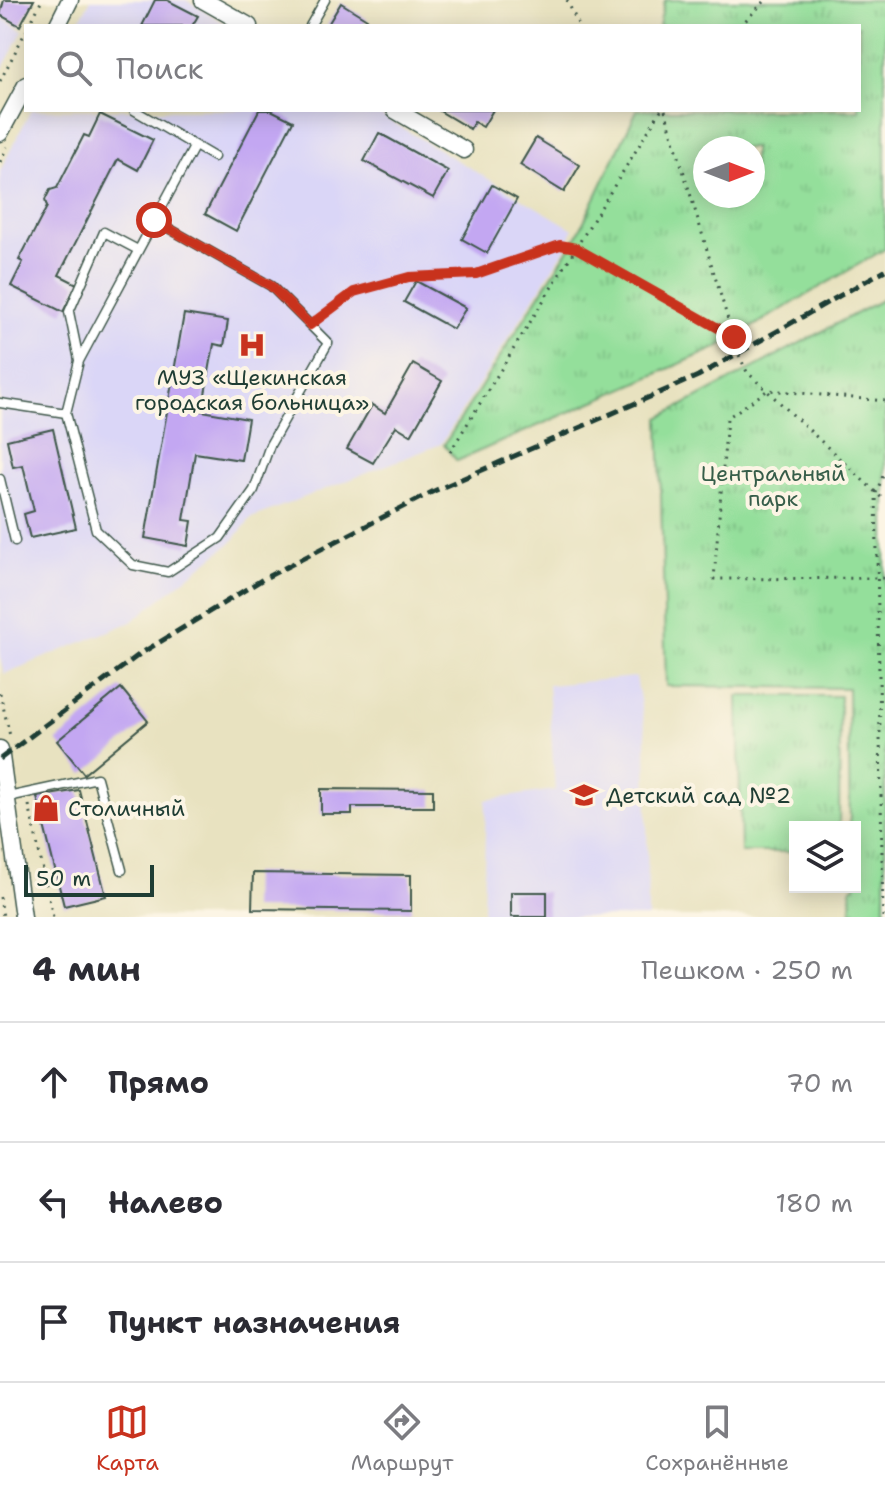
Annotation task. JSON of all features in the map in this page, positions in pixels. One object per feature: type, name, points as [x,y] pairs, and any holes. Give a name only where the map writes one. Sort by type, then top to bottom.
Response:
[{"type":"street","points":[[58,24],[70,0]]},
{"type":"street","points":[[203,0],[245,24]]},
{"type":"street","points":[[0,133],[24,89]]},
{"type":"street","points":[[398,112],[464,150]]},
{"type":"street","points":[[0,749],[23,917]]},
{"type":"lane","points":[[311,24],[325,0]]},
{"type":"lane","points":[[137,112],[214,157]]},
{"type":"lane","points":[[154,220],[271,286],[328,343],[270,445],[254,490],[220,538],[168,572],[133,565],[96,530],[66,413],[79,361],[154,220],[194,147]]},
{"type":"lane","points":[[79,361],[69,312],[104,232],[138,250]]},
{"type":"lane","points":[[0,403],[66,413]]},
{"type":"lane","points":[[0,479],[15,541]]},
{"type":"lane","points":[[8,797],[97,778],[122,870]]},
{"type":"path","points":[[29,24],[42,0]]},
{"type":"path","points":[[567,0],[578,24]]},
{"type":"path","points":[[742,24],[766,0]]},
{"type":"path","points":[[0,81],[24,34]]},
{"type":"path","points":[[450,452],[662,112]]},
{"type":"path","points":[[664,112],[747,372],[885,501]]},
{"type":"path","points":[[310,325],[354,292],[409,277],[476,274],[560,245],[576,248],[734,337]]},
{"type":"path","points":[[885,401],[768,390],[727,418],[714,579],[885,578]]},
{"type":"path","points":[[883,917],[876,493],[885,471]]},
{"type":"path","points":[[27,794],[53,917]]},
{"type":"path","points":[[0,897],[3,917]]},
{"type":"shaded area","points":[[91,0],[186,0],[227,24],[77,24]]},
{"type":"shaded area","points":[[0,17],[23,31],[0,73]]},
{"type":"shaded area","name":"МУЗ «Щекинская городская больница»","points":[[30,112],[375,112],[573,229],[567,246],[441,444],[251,518],[232,542],[131,622],[4,674],[0,657],[0,171]]},
{"type":"shaded area","name":"Детский сад №2","points":[[636,677],[646,734],[648,917],[483,917],[486,800],[555,790],[548,685]]},
{"type":"green space","points":[[665,0],[885,0],[885,249],[716,348],[457,461],[444,445],[577,236],[636,112],[861,112],[861,24],[659,24]]},
{"type":"green space","name":"Центральный парк","points":[[885,298],[885,917],[852,917],[851,893],[861,893],[861,821],[850,821],[848,688],[666,686],[659,418]]},
{"type":"green space","points":[[738,696],[840,696],[839,821],[789,821],[789,852],[741,852]]},
{"type":"building","points":[[4,0],[34,0],[20,26],[0,15]]},
{"type":"building","points":[[155,0],[167,0],[198,16],[193,24],[143,24]]},
{"type":"building","points":[[341,3],[367,19],[364,24],[328,24]]},
{"type":"building","points":[[258,112],[275,112],[293,121],[236,231],[205,214]]},
{"type":"building","points":[[441,112],[492,112],[483,127],[474,122],[470,129]]},
{"type":"building","points":[[100,114],[153,140],[138,170],[118,159],[59,275],[77,284],[63,312],[11,286],[23,262],[19,260],[47,207],[45,200],[50,190],[57,188],[84,135],[89,137]]},
{"type":"building","points":[[379,133],[448,171],[433,198],[364,161]]},
{"type":"building","points":[[536,138],[580,165],[564,192],[520,165]]},
{"type":"building","points":[[492,185],[517,199],[487,253],[462,239]]},
{"type":"building","points":[[416,281],[466,308],[453,329],[404,302]]},
{"type":"building","points":[[184,314],[228,321],[224,346],[214,344],[202,411],[248,419],[241,460],[195,453],[184,520],[192,521],[188,546],[145,538]]},
{"type":"building","points":[[413,364],[442,381],[411,435],[396,426],[373,463],[347,449],[372,405],[385,413]]},
{"type":"building","points":[[53,429],[76,528],[30,538],[24,514],[34,511],[23,465],[13,467],[7,440]]},
{"type":"building","points":[[121,688],[148,721],[84,774],[57,741]]},
{"type":"building","points":[[321,789],[433,790],[433,807],[352,807],[352,814],[321,814]]},
{"type":"building","points":[[79,790],[106,896],[64,906],[37,797]]},
{"type":"building","points":[[253,873],[411,875],[411,911],[252,909]]},
{"type":"building","points":[[511,892],[547,892],[547,917],[511,917]]},
{"type":"railway","points":[[0,759],[140,654],[263,579],[434,491],[698,376],[885,270]]},
{"type":"place","name":"МУЗ «Щекинская городская больница»","points":[[252,345]]},
{"type":"place","name":"Детский сад №2","points":[[584,795]]},
{"type":"place","name":"Столичный","points":[[46,808]]},
{"type":"route","points":[[154,220],[271,286],[310,325],[354,292],[409,277],[476,274],[560,245],[576,248],[734,337]]}]
